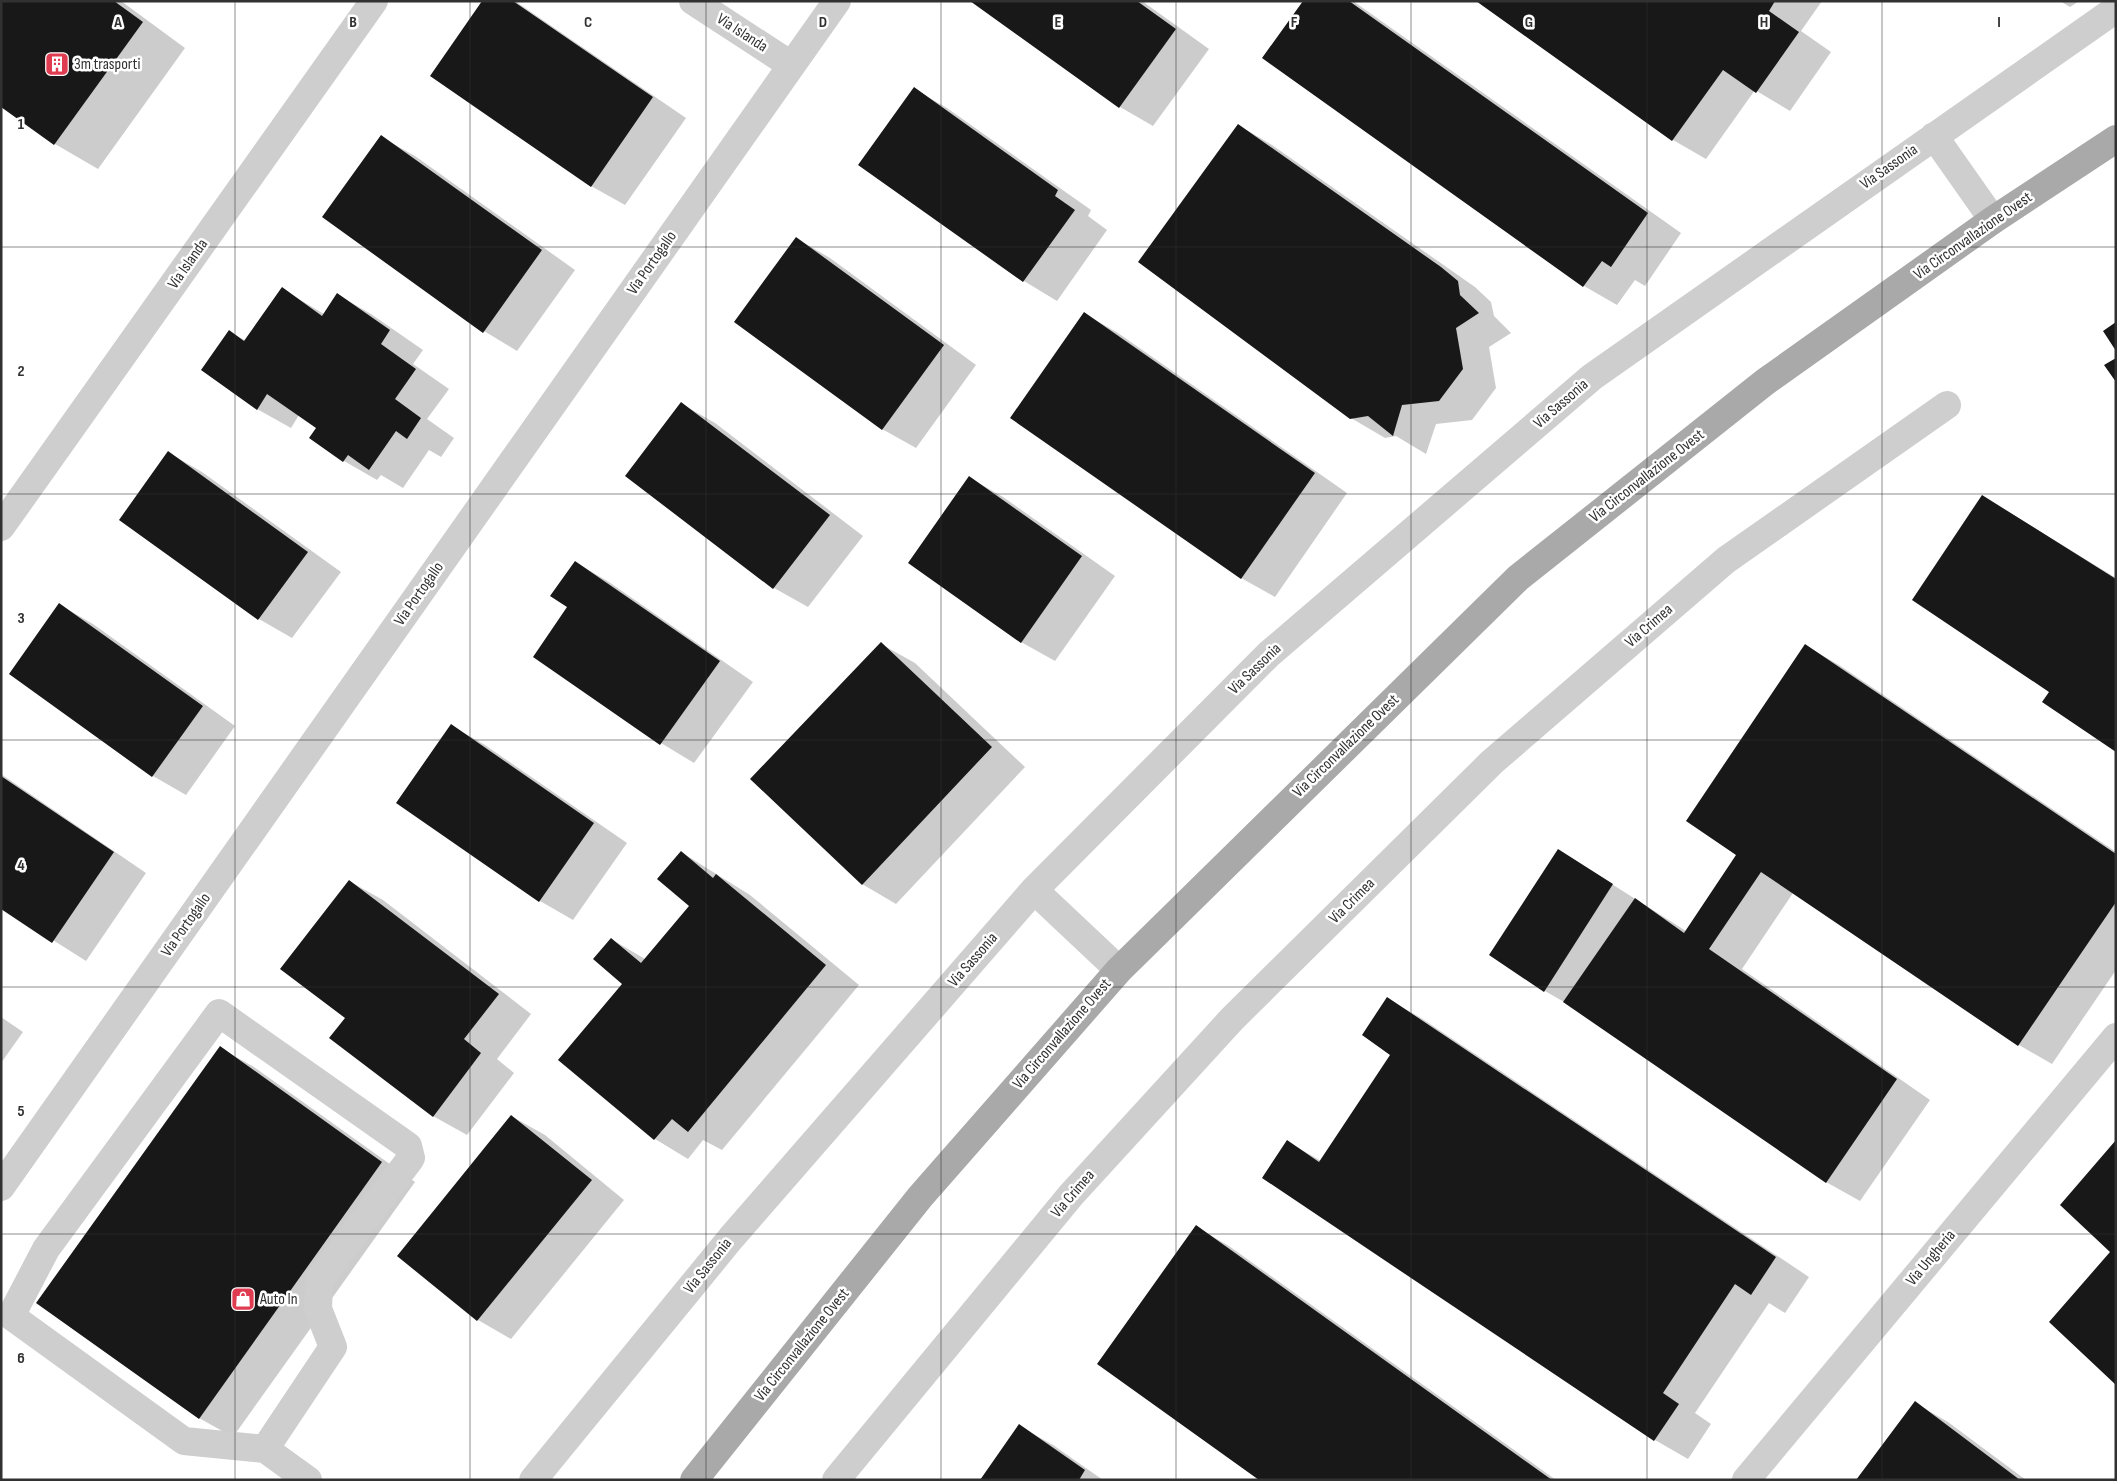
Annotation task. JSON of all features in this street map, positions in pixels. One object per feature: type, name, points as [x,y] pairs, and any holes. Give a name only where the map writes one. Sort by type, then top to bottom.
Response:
[{"type":"main road","name":"Via Circonvallazione Ovest","points":[[694,1480],[920,1197],[1119,970],[1518,578],[1765,382],[1993,220],[2116,138]]},
{"type":"street","name":"Via Islanda","points":[[1,527],[374,1]]},
{"type":"street","name":"Via Islanda","points":[[693,1],[791,66]]},
{"type":"street","name":"Via Portogallo","points":[[1,1187],[837,1]]},
{"type":"street","name":"Via Sassonia","points":[[533,1480],[731,1238],[1034,890],[1269,654],[1592,377],[2116,9]]},
{"type":"street","points":[[1934,136],[1993,220]]},
{"type":"street","name":"Via Crimea","points":[[836,1480],[1084,1180],[1232,1019],[1492,762],[1726,560],[1947,405]]},
{"type":"street","points":[[1034,890],[1119,970]]},
{"type":"street","points":[[265,1449],[333,1348],[318,1309],[320,1280],[411,1158],[408,1146],[219,1013],[46,1249],[11,1316],[184,1441],[265,1449],[308,1480]]},
{"type":"street","name":"Via Ungheria","points":[[1746,1480],[2116,1037]]},
{"type":"building","name":"3m trasporti","points":[[1,1],[114,1],[143,22],[54,145],[1,107]]},
{"type":"building","points":[[482,1],[513,1],[653,97],[591,187],[430,76]]},
{"type":"building","points":[[970,1],[1137,1],[1176,29],[1119,108]]},
{"type":"building","points":[[1303,1],[1349,1],[1648,213],[1611,267],[1602,261],[1583,287],[1262,58]]},
{"type":"building","points":[[1476,1],[1775,1],[1769,11],[1799,32],[1756,93],[1723,70],[1672,141]]},
{"type":"building","points":[[914,87],[1058,190],[1055,196],[1075,210],[1023,282],[858,165]]},
{"type":"building","points":[[1238,124],[1441,267],[1458,281],[1460,295],[1479,313],[1456,328],[1463,369],[1439,401],[1402,405],[1393,436],[1368,416],[1350,419],[1138,262]]},
{"type":"building","points":[[381,135],[542,250],[483,333],[322,217]]},
{"type":"building","points":[[796,237],[944,345],[882,430],[734,322]]},
{"type":"building","points":[[282,287],[322,316],[337,293],[390,330],[381,344],[416,369],[395,399],[421,418],[407,439],[396,431],[369,470],[348,455],[343,462],[309,438],[316,428],[267,394],[257,410],[201,370],[229,330],[244,341]]},
{"type":"building","points":[[1084,312],[1315,473],[1241,579],[1010,418]]},
{"type":"building","points":[[2116,322],[2116,351],[2103,331]]},
{"type":"building","points":[[2116,358],[2116,382],[2104,365]]},
{"type":"building","points":[[681,402],[830,515],[773,589],[625,476]]},
{"type":"building","points":[[168,451],[308,552],[258,620],[119,520]]},
{"type":"building","points":[[969,476],[1082,556],[1021,643],[908,563]]},
{"type":"building","points":[[1982,495],[2116,579],[2116,752],[2042,702],[2049,692],[1912,600]]},
{"type":"building","points":[[575,561],[720,661],[660,745],[533,657],[567,607],[550,596]]},
{"type":"building","points":[[59,603],[203,706],[152,777],[9,674]]},
{"type":"building","points":[[881,642],[992,747],[862,885],[750,779]]},
{"type":"building","points":[[1805,644],[2116,854],[2116,902],[2018,1046],[1761,872],[1709,949],[1897,1079],[1826,1183],[1563,1002],[1635,898],[1684,933],[1736,855],[1686,821]]},
{"type":"building","points":[[451,724],[594,823],[539,902],[396,803]]},
{"type":"building","points":[[1,776],[114,852],[52,943],[1,909]]},
{"type":"building","points":[[1558,849],[1613,884],[1544,992],[1489,955]]},
{"type":"building","points":[[681,851],[713,878],[716,874],[826,965],[688,1132],[672,1119],[654,1140],[558,1060],[622,984],[593,959],[611,938],[641,963],[689,906],[657,879]]},
{"type":"building","points":[[349,880],[499,994],[464,1039],[481,1053],[433,1117],[329,1038],[345,1018],[280,969]]},
{"type":"building","points":[[1387,997],[1776,1257],[1751,1295],[1735,1284],[1663,1393],[1679,1404],[1654,1441],[1262,1178],[1287,1140],[1319,1162],[1390,1055],[1362,1035]]},
{"type":"building","points":[[220,1046],[382,1162],[199,1419],[36,1303]]},
{"type":"building","points":[[511,1115],[592,1180],[477,1321],[397,1256]]},
{"type":"building","points":[[2116,1140],[2116,1385],[2049,1322],[2110,1252],[2060,1205]]},
{"type":"building","points":[[1196,1225],[1552,1480],[1259,1480],[1097,1364]]},
{"type":"building","points":[[1915,1401],[2020,1480],[1856,1480]]},
{"type":"building","points":[[1019,1424],[1085,1470],[1079,1480],[980,1480]]},
{"type":"place","name":"3m trasporti","points":[[57,64]]},
{"type":"place","name":"Auto In","points":[[243,1299]]}]
